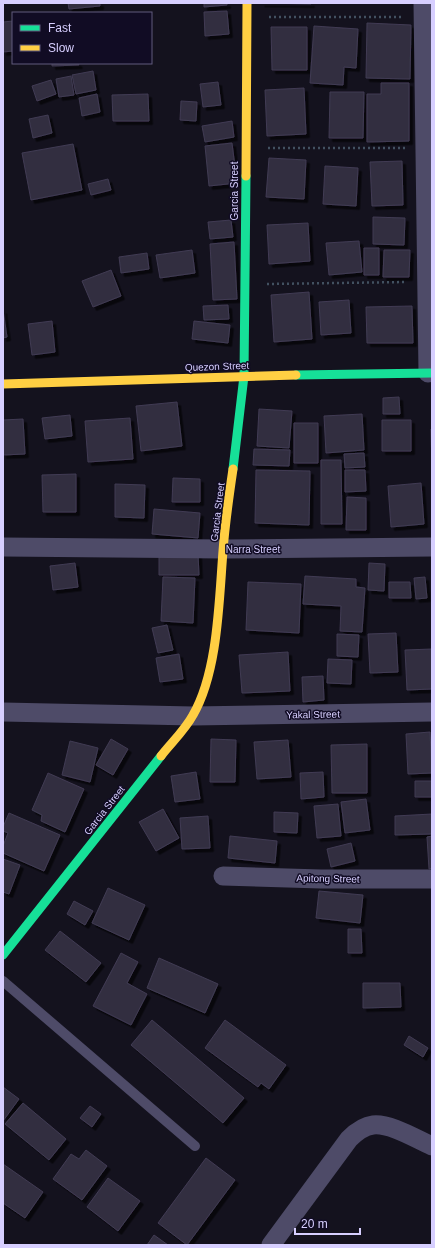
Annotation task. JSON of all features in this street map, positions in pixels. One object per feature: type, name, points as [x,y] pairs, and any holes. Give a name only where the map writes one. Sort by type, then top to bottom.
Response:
[{"type":"street","name":"Garcia Street","points":[[3,955],[193,716],[204,692],[210,668],[217,626],[223,549],[244,376],[247,3]]},
{"type":"street","points":[[424,10],[427,281],[430,373]]},
{"type":"street","name":"Quezon Street","points":[[3,384],[244,376],[430,373]]},
{"type":"street","name":"Narra Street","points":[[3,547],[223,549],[432,548]]},
{"type":"street","name":"Yakal Street","points":[[3,712],[193,716],[432,712]]},
{"type":"street","name":"Apitong Street","points":[[223,876],[432,879]]},
{"type":"street","points":[[271,1245],[354,1134],[371,1125],[380,1125],[391,1128],[432,1146]]},
{"type":"lane","points":[[3,981],[195,1146]]},
{"type":"path","points":[[247,17],[424,10]]},
{"type":"path","points":[[246,148],[426,148]]},
{"type":"path","points":[[245,284],[427,281]]},
{"type":"building","points":[[68,3],[100,3],[100,6],[69,9]]},
{"type":"building","points":[[204,3],[227,3],[227,5],[204,7]]},
{"type":"building","points":[[261,3],[311,3],[311,4]]},
{"type":"building","points":[[227,11],[229,34],[205,36],[204,12]]},
{"type":"building","points":[[12,21],[12,51],[3,52],[3,22]]},
{"type":"building","points":[[367,23],[411,25],[410,79],[366,78]]},
{"type":"building","points":[[314,26],[358,29],[356,68],[344,67],[343,85],[310,83]]},
{"type":"building","points":[[271,27],[307,27],[307,70],[272,70]]},
{"type":"building","points":[[52,64],[79,65],[52,66]]},
{"type":"building","points":[[93,71],[96,90],[76,94],[72,75]]},
{"type":"building","points":[[71,76],[74,95],[59,97],[56,79]]},
{"type":"building","points":[[51,80],[56,94],[37,101],[32,86]]},
{"type":"building","points":[[218,82],[221,105],[203,107],[200,84]]},
{"type":"building","points":[[381,83],[409,83],[409,141],[367,142],[367,94],[381,94]]},
{"type":"building","points":[[304,88],[306,134],[267,136],[265,90]]},
{"type":"building","points":[[330,92],[364,92],[363,138],[329,138]]},
{"type":"building","points":[[97,94],[100,112],[82,116],[79,98]]},
{"type":"building","points":[[148,94],[149,121],[113,121],[112,95]]},
{"type":"building","points":[[181,101],[197,102],[196,121],[180,120]]},
{"type":"building","points":[[48,115],[52,133],[33,138],[29,119]]},
{"type":"building","points":[[232,121],[234,137],[205,142],[202,126]]},
{"type":"building","points":[[232,143],[237,183],[209,186],[205,146]]},
{"type":"building","points":[[73,144],[82,190],[31,200],[22,153]]},
{"type":"building","points":[[269,158],[306,160],[304,199],[266,197]]},
{"type":"building","points":[[402,161],[403,205],[372,206],[370,162]]},
{"type":"building","points":[[325,166],[358,168],[356,206],[323,204]]},
{"type":"building","points":[[108,179],[111,190],[91,195],[88,184]]},
{"type":"building","points":[[373,217],[405,218],[404,245],[373,244]]},
{"type":"building","points":[[231,220],[233,237],[210,239],[208,222]]},
{"type":"building","points":[[308,223],[310,261],[269,264],[267,225]]},
{"type":"building","points":[[359,241],[362,272],[329,275],[326,243]]},
{"type":"building","points":[[234,242],[237,299],[213,300],[210,244]]},
{"type":"building","points":[[364,248],[379,248],[379,275],[364,275]]},
{"type":"building","points":[[192,250],[195,273],[160,278],[156,255]]},
{"type":"building","points":[[384,250],[410,250],[409,277],[383,277]]},
{"type":"building","points":[[147,253],[149,269],[121,273],[119,257]]},
{"type":"building","points":[[111,270],[121,296],[93,307],[82,281]]},
{"type":"building","points":[[309,292],[312,339],[274,342],[271,295]]},
{"type":"building","points":[[349,300],[351,333],[321,335],[319,302]]},
{"type":"building","points":[[228,305],[229,319],[204,320],[203,306]]},
{"type":"building","points":[[412,306],[413,343],[367,343],[366,307]]},
{"type":"building","points":[[3,310],[7,337],[3,338]]},
{"type":"building","points":[[52,321],[55,352],[32,355],[28,324]]},
{"type":"building","points":[[194,321],[230,325],[228,343],[192,339]]},
{"type":"building","points":[[399,397],[400,414],[383,414],[383,398]]},
{"type":"building","points":[[177,402],[182,446],[141,451],[136,406]]},
{"type":"building","points":[[259,409],[292,411],[289,448],[257,446]]},
{"type":"building","points":[[362,414],[364,450],[326,453],[324,416]]},
{"type":"building","points":[[70,415],[72,436],[45,439],[42,418]]},
{"type":"building","points":[[130,418],[133,459],[88,462],[85,421]]},
{"type":"building","points":[[23,419],[25,454],[3,455],[3,420]]},
{"type":"building","points":[[382,420],[411,420],[411,451],[382,451]]},
{"type":"building","points":[[294,423],[318,423],[318,463],[294,463]]},
{"type":"building","points":[[431,429],[432,429],[432,472]]},
{"type":"building","points":[[254,449],[290,450],[289,466],[253,465]]},
{"type":"building","points":[[364,453],[365,467],[345,468],[344,454]]},
{"type":"building","points":[[321,460],[341,460],[342,524],[321,524]]},
{"type":"building","points":[[256,470],[310,471],[309,525],[255,523]]},
{"type":"building","points":[[345,470],[365,470],[366,491],[345,492]]},
{"type":"building","points":[[76,474],[76,512],[43,512],[42,475]]},
{"type":"building","points":[[173,478],[200,479],[200,502],[172,502]]},
{"type":"building","points":[[421,483],[424,524],[391,527],[388,486]]},
{"type":"building","points":[[115,484],[145,485],[144,518],[115,517]]},
{"type":"building","points":[[347,497],[366,498],[366,530],[346,530]]},
{"type":"building","points":[[154,509],[200,513],[198,538],[152,534]]},
{"type":"building","points":[[159,554],[198,554],[199,575],[159,575]]},
{"type":"building","points":[[75,563],[78,587],[53,590],[50,566]]},
{"type":"building","points":[[369,563],[385,564],[384,591],[368,590]]},
{"type":"building","points":[[305,576],[356,579],[356,587],[365,588],[362,632],[340,631],[341,606],[303,604]]},
{"type":"building","points":[[163,577],[195,578],[193,623],[161,621]]},
{"type":"building","points":[[425,577],[427,598],[416,599],[414,578]]},
{"type":"building","points":[[248,582],[301,584],[299,633],[246,630]]},
{"type":"building","points":[[389,582],[410,582],[411,598],[389,598]]},
{"type":"building","points":[[167,625],[173,650],[158,653],[152,628]]},
{"type":"building","points":[[396,633],[398,672],[370,673],[368,634]]},
{"type":"building","points":[[337,634],[359,635],[358,657],[337,656]]},
{"type":"building","points":[[432,649],[432,689],[407,690],[405,650]]},
{"type":"building","points":[[288,652],[290,691],[242,693],[239,655]]},
{"type":"building","points":[[179,654],[183,679],[160,682],[156,658]]},
{"type":"building","points":[[328,659],[352,660],[351,684],[327,683]]},
{"type":"building","points":[[323,676],[324,700],[303,702],[302,677]]},
{"type":"building","points":[[430,732],[432,773],[408,774],[406,734]]},
{"type":"building","points":[[111,739],[128,749],[113,775],[96,765]]},
{"type":"building","points":[[211,739],[236,740],[235,782],[210,782]]},
{"type":"building","points":[[288,740],[291,777],[257,779],[254,742]]},
{"type":"building","points":[[70,741],[98,748],[90,782],[62,775]]},
{"type":"building","points":[[367,744],[367,793],[332,793],[331,745]]},
{"type":"building","points":[[196,772],[200,799],[175,802],[171,776]]},
{"type":"building","points":[[323,772],[324,797],[301,799],[300,773]]},
{"type":"building","points":[[48,773],[84,789],[65,832],[41,821],[42,815],[32,810]]},
{"type":"building","points":[[415,781],[432,781],[432,797],[415,797]]},
{"type":"building","points":[[366,799],[370,830],[345,833],[341,802]]},
{"type":"building","points":[[338,804],[341,836],[317,838],[314,806]]},
{"type":"building","points":[[163,809],[179,838],[156,851],[139,822]]},
{"type":"building","points":[[274,812],[298,813],[297,833],[274,832]]},
{"type":"building","points":[[9,813],[60,835],[44,871],[3,853],[3,846],[8,833],[3,831],[3,827]]},
{"type":"building","points":[[432,814],[432,834],[395,835],[395,816]]},
{"type":"building","points":[[208,816],[210,848],[182,849],[180,818]]},
{"type":"building","points":[[230,836],[277,841],[275,863],[228,858]]},
{"type":"building","points":[[432,836],[432,868],[429,869],[427,837]]},
{"type":"building","points":[[351,843],[355,861],[331,867],[327,849]]},
{"type":"building","points":[[3,859],[20,865],[9,894],[3,892]]},
{"type":"building","points":[[108,888],[145,905],[129,940],[92,923]]},
{"type":"building","points":[[319,891],[363,895],[360,923],[316,918]]},
{"type":"building","points":[[74,901],[93,911],[85,925],[67,914]]},
{"type":"building","points":[[348,929],[361,929],[362,953],[348,953]]},
{"type":"building","points":[[60,931],[101,963],[86,982],[45,950]]},
{"type":"building","points":[[121,953],[138,962],[127,983],[147,994],[131,1025],[93,1006]]},
{"type":"building","points":[[159,958],[218,984],[205,1013],[147,988]]},
{"type":"building","points":[[363,983],[400,983],[401,1007],[363,1008]]},
{"type":"building","points":[[152,1020],[244,1098],[223,1123],[131,1045]]},
{"type":"building","points":[[225,1020],[286,1065],[269,1089],[261,1083],[258,1087],[205,1048]]},
{"type":"building","points":[[409,1036],[428,1048],[423,1057],[404,1045]]},
{"type":"building","points":[[3,1087],[19,1099],[3,1121]]},
{"type":"building","points":[[23,1103],[66,1139],[49,1160],[5,1124]]},
{"type":"building","points":[[90,1106],[101,1114],[92,1127],[80,1118]]},
{"type":"building","points":[[86,1150],[107,1166],[82,1200],[53,1179],[71,1154],[79,1159]]},
{"type":"building","points":[[206,1158],[235,1180],[187,1245],[158,1223]]},
{"type":"building","points":[[3,1164],[43,1192],[25,1218],[3,1203]]},
{"type":"building","points":[[108,1178],[140,1201],[118,1231],[87,1207]]},
{"type":"building","points":[[154,1235],[168,1245],[147,1245]]},
{"type":"traffic: fast","points":[[233,469],[244,376],[246,176]]},
{"type":"traffic: fast","points":[[296,375],[432,373]]},
{"type":"traffic: fast","points":[[3,955],[161,756]]},
{"type":"traffic: slow","points":[[246,176],[247,3]]},
{"type":"traffic: slow","points":[[3,384],[296,375]]},
{"type":"traffic: slow","points":[[161,756],[190,721],[201,698],[208,678],[216,636],[225,531],[233,469]]}]
